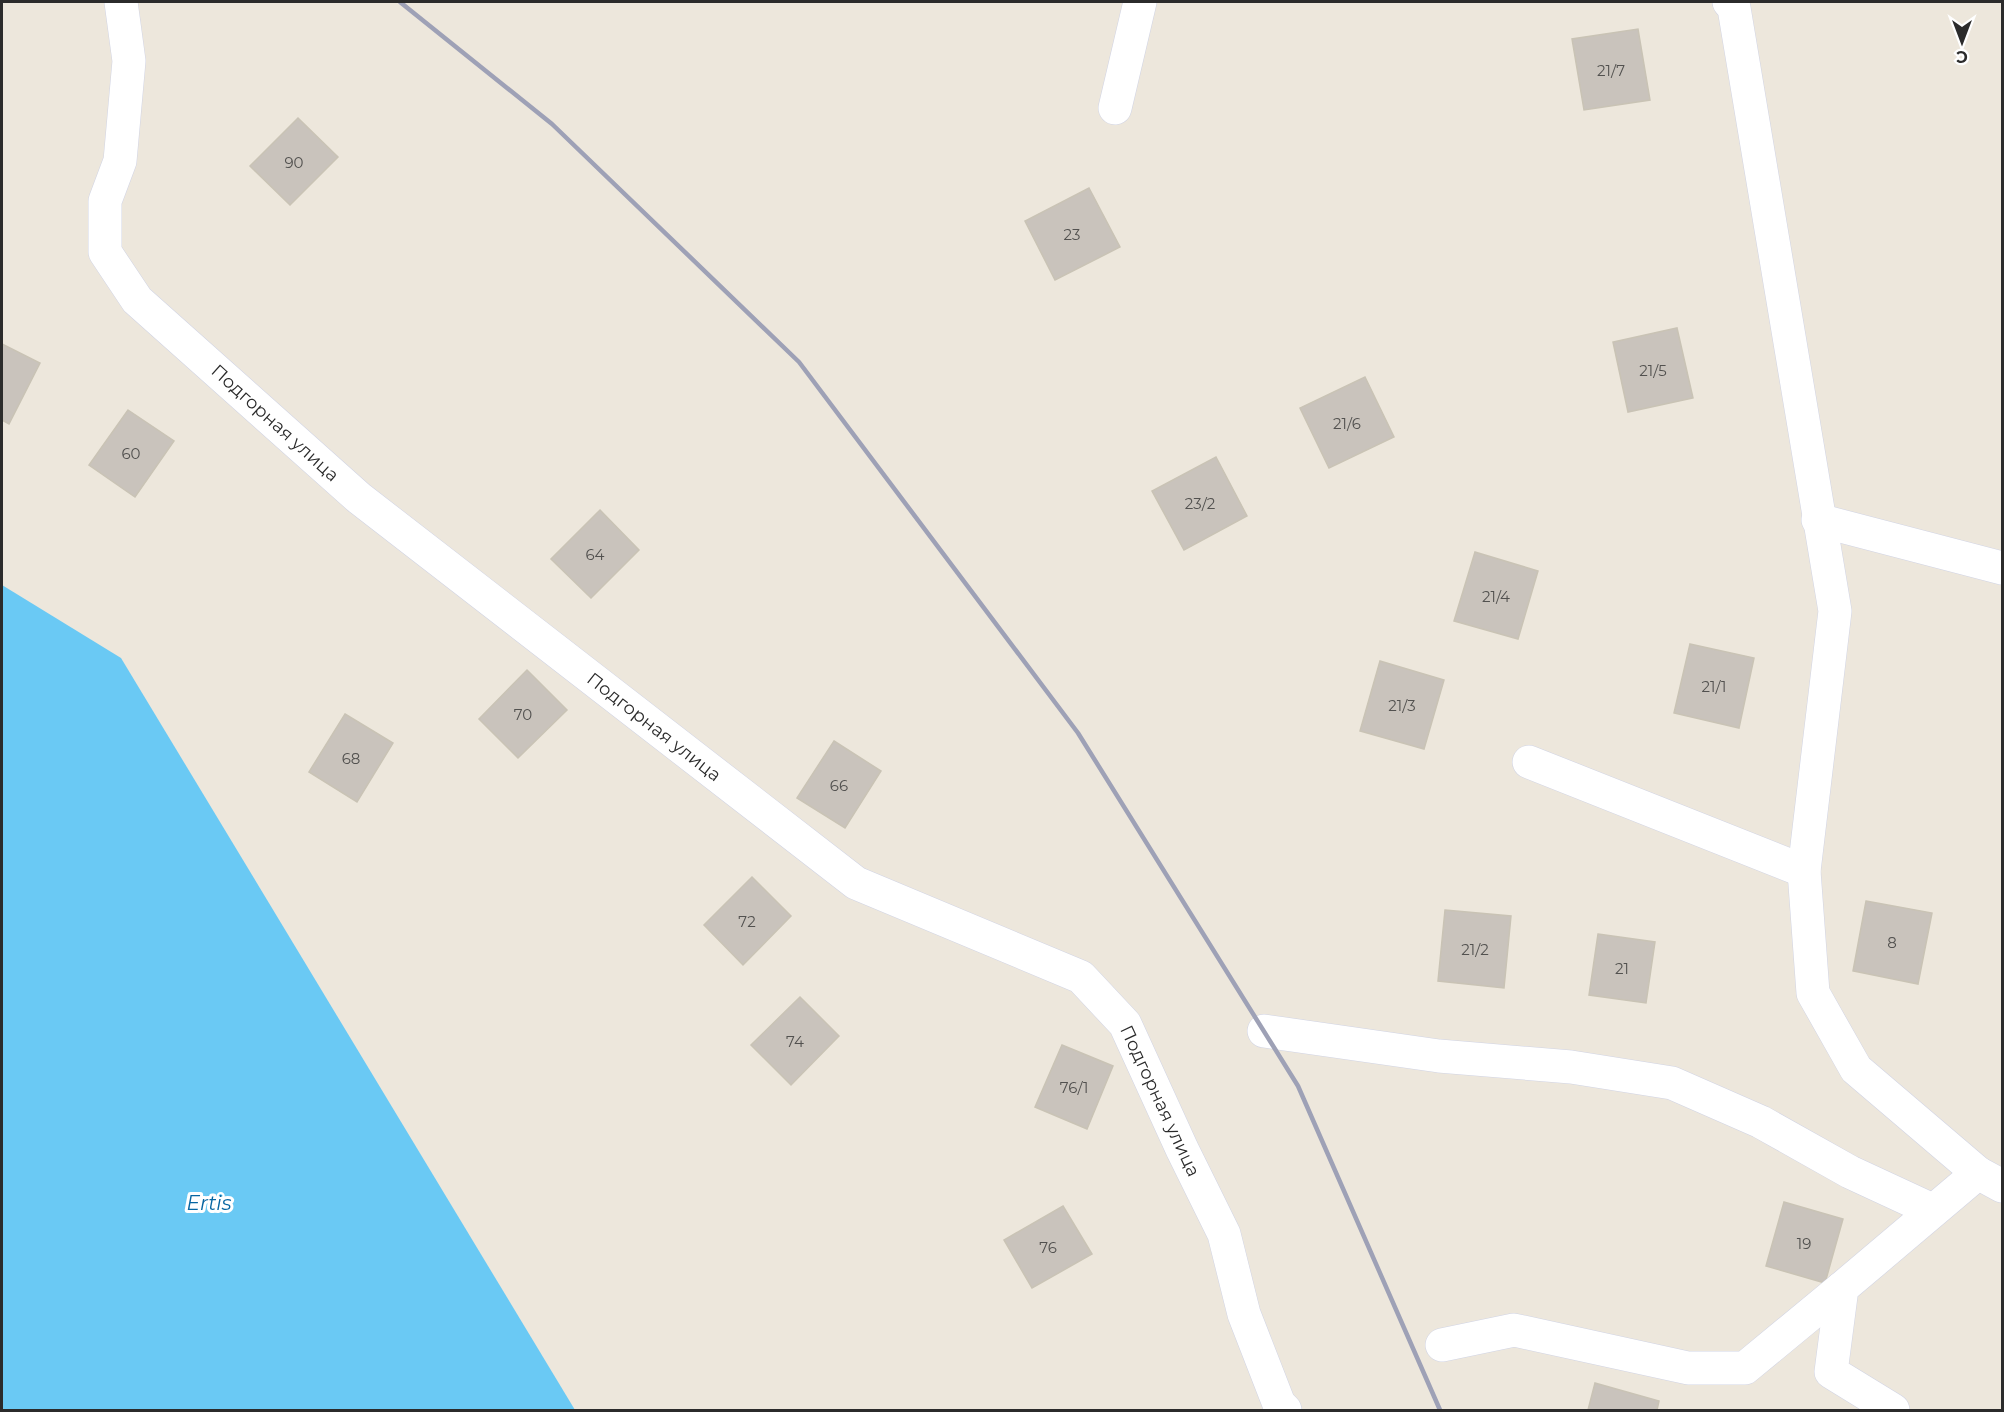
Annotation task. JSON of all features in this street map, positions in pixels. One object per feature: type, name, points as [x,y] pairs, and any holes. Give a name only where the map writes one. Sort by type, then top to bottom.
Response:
[{"type":"street","name":"Подгорная улица","points":[[121,2],[129,61],[120,161],[105,201],[105,252],[137,300],[359,498],[856,883],[1081,977],[1125,1024],[1224,1234],[1244,1314],[1279,1404],[1285,1410]]},
{"type":"street","points":[[1115,108],[1140,2]]},
{"type":"street","points":[[1442,1345],[1514,1330],[1688,1368],[1745,1368],[1932,1210],[1990,1179],[1856,1069],[1813,993],[1804,872],[1835,611],[1734,8],[1729,2]]},
{"type":"street","points":[[1818,520],[2002,568]]},
{"type":"street","points":[[1529,762],[1804,872]]},
{"type":"street","points":[[1264,1031],[1439,1056],[1571,1067],[1672,1083],[1761,1122],[1850,1172],[1932,1210]]},
{"type":"street","points":[[1842,1288],[1831,1372],[1893,1410]]},
{"type":"water","name":"Ertis","points":[[2,585],[121,658],[575,1410],[2,1410]]},
{"type":"building","points":[[1638,29],[1650,100],[1584,110],[1572,39]]},
{"type":"building","points":[[298,118],[338,157],[290,205],[250,166]]},
{"type":"building","points":[[1089,188],[1120,247],[1055,280],[1025,221]]},
{"type":"building","points":[[1677,328],[1693,398],[1628,412],[1613,342]]},
{"type":"building","points":[[2,344],[40,363],[9,424],[2,420]]},
{"type":"building","points":[[1365,377],[1394,437],[1329,468],[1300,408]]},
{"type":"building","points":[[128,410],[174,441],[135,497],[89,465]]},
{"type":"building","points":[[1216,457],[1247,516],[1184,550],[1152,491]]},
{"type":"building","points":[[600,510],[639,550],[591,598],[551,559]]},
{"type":"building","points":[[1475,552],[1538,571],[1518,639],[1454,621]]},
{"type":"building","points":[[1690,644],[1754,658],[1739,728],[1674,713]]},
{"type":"building","points":[[1380,661],[1444,680],[1424,749],[1360,731]]},
{"type":"building","points":[[527,670],[567,710],[518,758],[479,719]]},
{"type":"building","points":[[345,714],[393,743],[357,802],[309,772]]},
{"type":"building","points":[[834,741],[881,771],[845,828],[797,798]]},
{"type":"building","points":[[752,877],[791,916],[743,965],[704,925]]},
{"type":"building","points":[[1866,901],[1932,913],[1918,984],[1853,971]]},
{"type":"building","points":[[1445,910],[1511,916],[1504,988],[1438,981]]},
{"type":"building","points":[[1598,934],[1655,942],[1646,1003],[1589,995]]},
{"type":"building","points":[[800,997],[839,1036],[791,1085],[751,1045]]},
{"type":"building","points":[[1062,1045],[1113,1066],[1087,1129],[1035,1107]]},
{"type":"building","points":[[1784,1202],[1843,1219],[1825,1283],[1766,1266]]},
{"type":"building","points":[[1063,1206],[1092,1254],[1032,1288],[1004,1240]]},
{"type":"building","points":[[1595,1383],[1659,1401],[1657,1410],[1588,1410]]},
{"type":"railway","points":[[400,2],[552,124],[799,362],[1078,733],[1298,1086],[1440,1410]]}]
